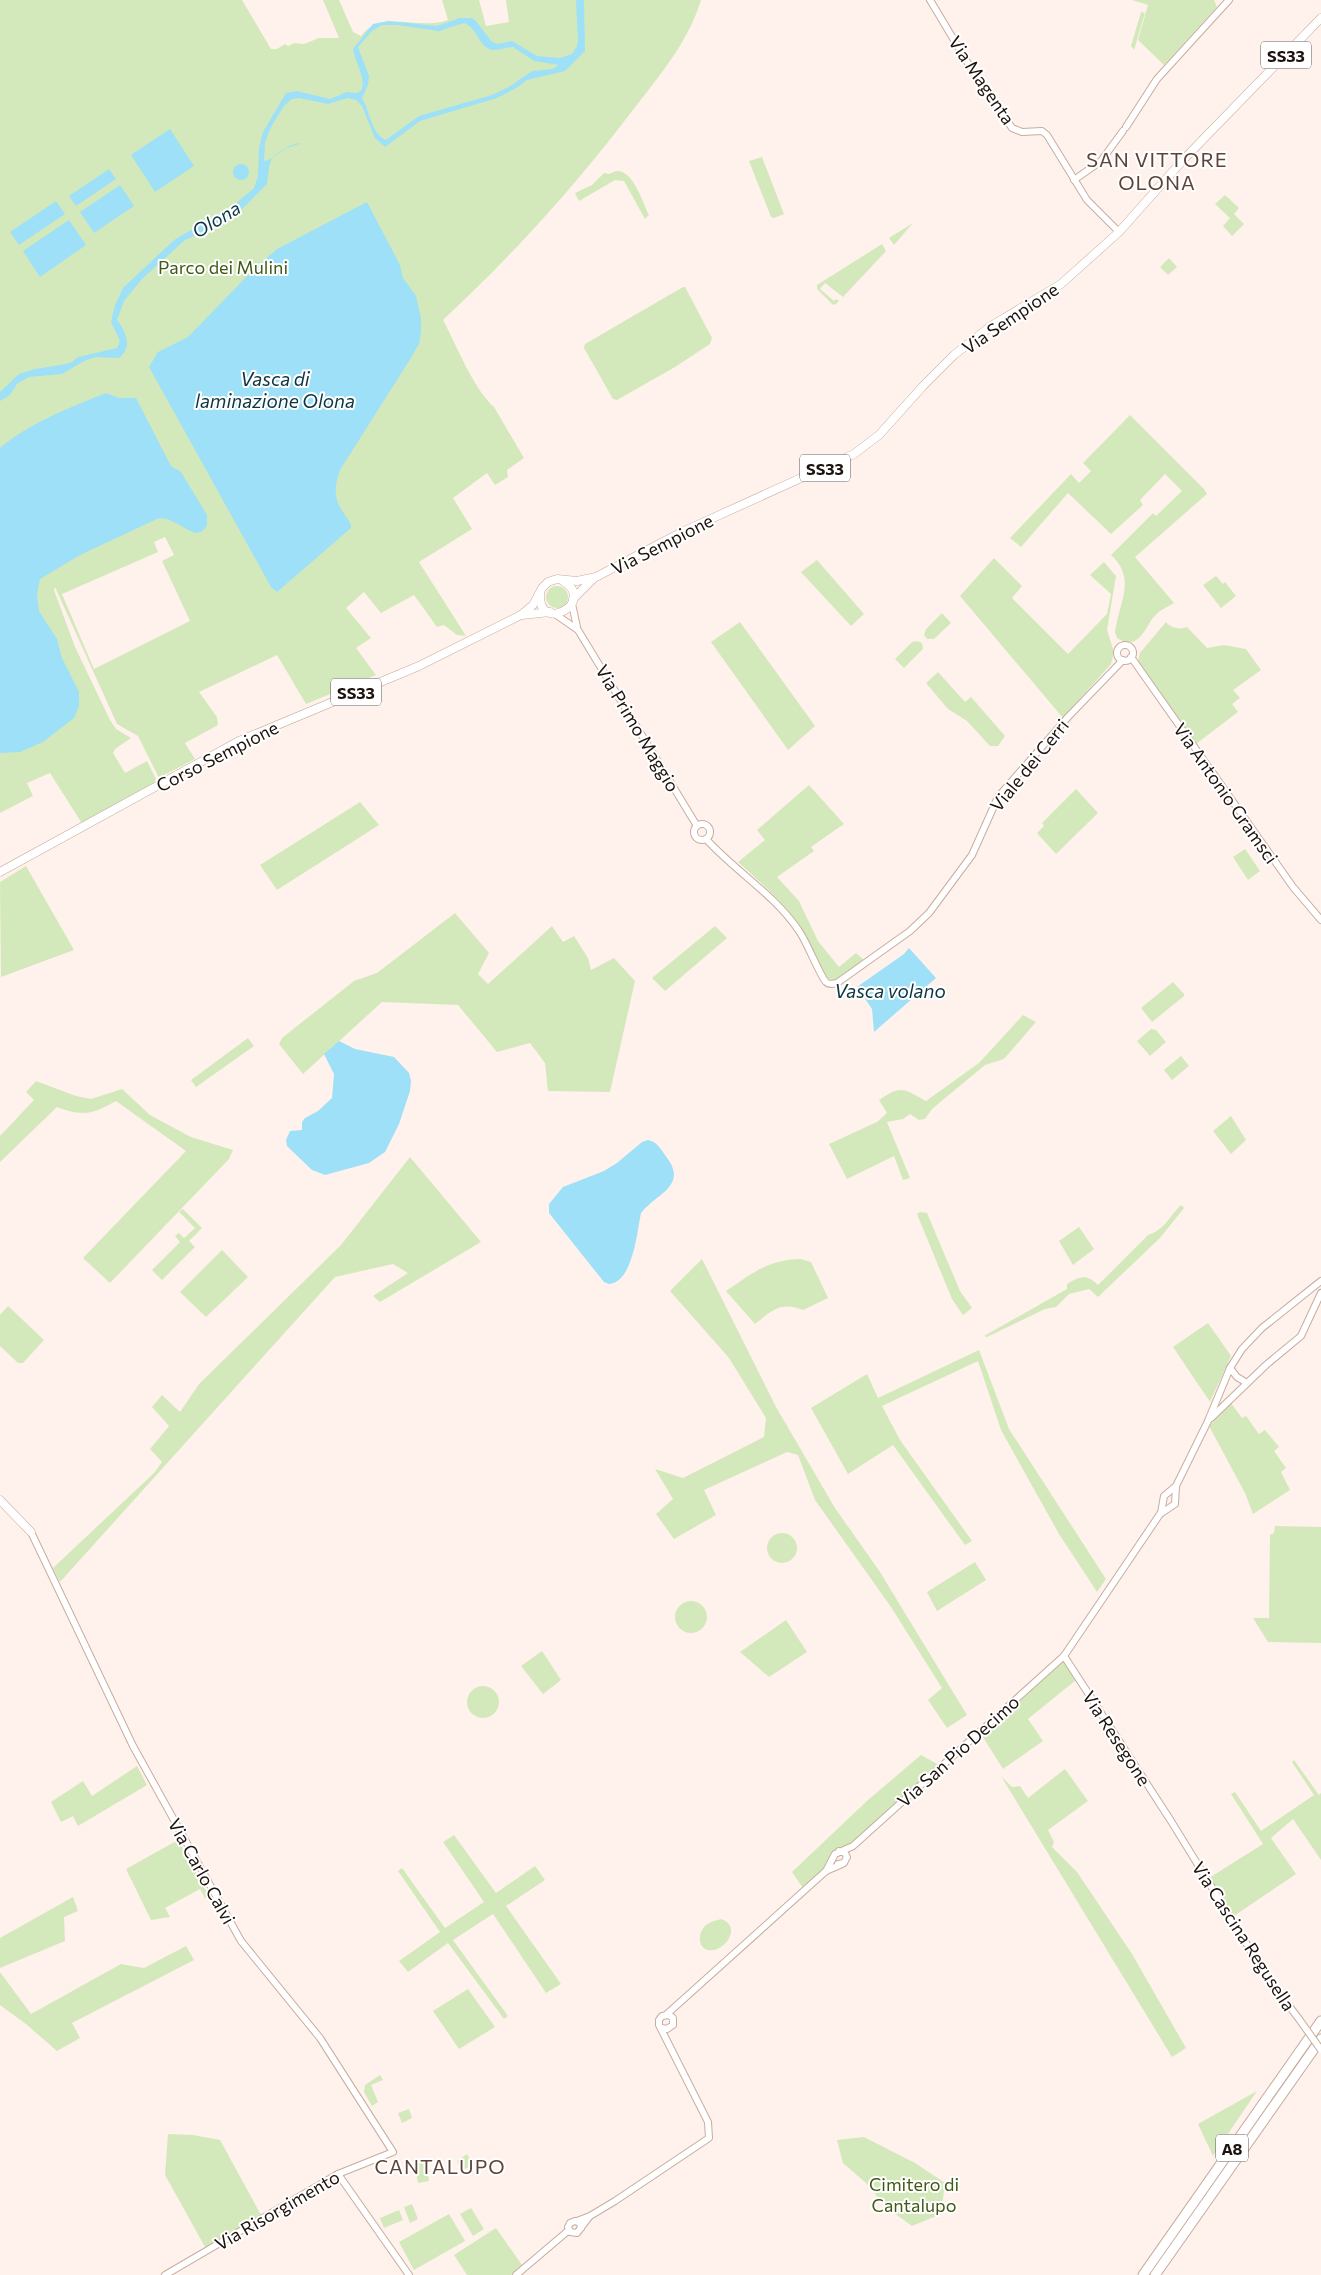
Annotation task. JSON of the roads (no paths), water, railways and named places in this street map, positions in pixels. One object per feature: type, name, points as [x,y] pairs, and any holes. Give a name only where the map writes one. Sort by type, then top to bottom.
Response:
[{"type":"highway","name":"A8","points":[[1143,2275],[1321,2021]]},
{"type":"highway","name":"A8","points":[[1155,2275],[1321,2038]]},
{"type":"main road","name":"Via Sempione","points":[[562,580],[596,577],[700,524],[854,454],[879,435],[923,386],[954,356],[991,326],[1061,284],[1119,232],[1183,160],[1321,18]]},
{"type":"main road","name":"Via Sempione","points":[[573,601],[596,577]]},
{"type":"main road","name":"SS33","points":[[540,592],[548,582],[562,580]]},
{"type":"main road","points":[[562,580],[572,589],[573,601]]},
{"type":"main road","points":[[540,592],[541,605],[552,613]]},
{"type":"main road","name":"Corso Sempione","points":[[0,872],[239,741],[423,664],[522,615],[534,605],[540,592]]},
{"type":"main road","name":"SS33","points":[[552,613],[566,611],[573,601]]},
{"type":"main road","name":"Corso Sempione","points":[[522,615],[552,613]]},
{"type":"main road","points":[[0,1500],[31,1532]]},
{"type":"street","name":"Via Magenta","points":[[930,0],[975,75],[1012,128],[1022,132],[1042,131],[1047,135],[1074,180],[1095,210],[1119,232]]},
{"type":"street","points":[[1074,180],[1101,161],[1157,79],[1229,0]]},
{"type":"street","name":"Via Primo Maggio","points":[[573,601],[578,630],[697,826]]},
{"type":"street","name":"Via Primo Maggio","points":[[552,613],[578,630]]},
{"type":"street","name":"Via Antonio Gramsci","points":[[1117,664],[1127,659],[1292,887],[1321,920]]},
{"type":"street","name":"Viale dei Cerri","points":[[840,982],[910,931],[929,913],[972,855],[998,797],[1117,664]]},
{"type":"street","name":"Via Primo Maggio","points":[[697,826],[704,824],[708,827],[710,832],[706,839]]},
{"type":"street","name":"Via Primo Maggio","points":[[697,826],[694,833],[696,837],[700,840],[706,839]]},
{"type":"street","name":"Via Primo Maggio","points":[[706,839],[788,916],[808,945],[825,981],[831,984],[840,982]]},
{"type":"street","points":[[1176,1486],[1175,1504],[1166,1505],[1164,1496],[1176,1486],[1208,1421],[1230,1368],[1242,1349],[1262,1328],[1321,1282]]},
{"type":"street","points":[[1208,1421],[1247,1383],[1302,1336],[1321,1293],[1313,1287]]},
{"type":"street","points":[[1230,1368],[1237,1377],[1247,1383]]},
{"type":"street","points":[[1168,1493],[1176,1497]]},
{"type":"street","name":"Via San Pio Decimo","points":[[844,1862],[853,1846],[1064,1656],[1166,1505]]},
{"type":"street","name":"Via Carlo Calvi","points":[[31,1532],[134,1746],[241,1941],[320,2038],[393,2152]]},
{"type":"street","name":"Via Resegone","points":[[1064,1656],[1171,1821]]},
{"type":"street","name":"Via Cascina Regusella","points":[[1171,1821],[1267,1977],[1321,2050]]},
{"type":"street","name":"Via San Pio Decimo","points":[[836,1853],[853,1846]]},
{"type":"street","points":[[836,1853],[835,1861],[844,1862]]},
{"type":"street","points":[[836,1853],[845,1853],[844,1862]]},
{"type":"street","points":[[826,1871],[836,1853]]},
{"type":"street","points":[[670,2045],[670,2016],[682,2000],[826,1871],[844,1862]]},
{"type":"street","points":[[516,2275],[569,2230],[570,2223],[590,2216],[707,2141],[710,2135],[708,2122],[659,2020],[662,2016],[670,2016]]},
{"type":"street","points":[[662,2028],[671,2027]]},
{"type":"street","name":"Via Risorgimento","points":[[165,2275],[338,2174],[393,2152]]},
{"type":"street","points":[[338,2174],[408,2275]]},
{"type":"street","points":[[569,2230],[575,2233],[578,2232],[590,2216]]},
{"type":"street","points":[[577,2221],[581,2228]]},
{"type":"water","name":"Olona","points":[[576,0],[584,0],[585,51],[565,71],[527,80],[497,98],[420,121],[385,147],[375,138],[362,106],[356,100],[348,98],[328,104],[299,98],[292,99],[284,106],[271,127],[265,142],[264,161],[290,146],[302,143],[287,148],[272,158],[267,184],[242,209],[218,226],[185,240],[142,279],[124,301],[117,320],[127,339],[126,349],[123,354],[119,358],[96,357],[84,361],[62,374],[29,377],[17,384],[10,395],[0,401],[0,392],[19,374],[35,369],[66,364],[78,357],[117,348],[120,341],[111,322],[115,305],[123,288],[174,240],[214,216],[227,211],[254,188],[258,176],[259,147],[263,132],[286,93],[297,91],[330,99],[347,92],[356,93],[361,91],[363,81],[353,49],[373,24],[388,21],[437,26],[460,18],[472,18],[492,42],[498,44],[512,41],[537,56],[560,58],[572,54],[578,40]],"holes":[[[464,23],[468,25],[484,46],[488,48],[496,50],[513,47],[534,61],[559,65],[552,69],[532,71],[509,87],[492,95],[419,116],[386,140],[381,137],[374,128],[362,98],[368,85],[369,76],[358,47],[372,31],[382,25],[397,25],[439,31]]]},
{"type":"water","points":[[170,129],[194,166],[155,192],[131,155]]},
{"type":"water","points":[[241,164],[249,172],[241,180],[233,172]]},
{"type":"water","points":[[109,169],[116,179],[76,206],[69,196]]},
{"type":"water","points":[[120,185],[134,206],[94,233],[80,212]]},
{"type":"water","points":[[56,201],[65,214],[19,245],[10,232]]},
{"type":"water","name":"Vasca di laminazione Olona","points":[[367,202],[400,265],[403,278],[416,296],[421,318],[419,344],[340,470],[336,484],[336,495],[339,506],[350,523],[351,528],[277,592],[271,587],[149,367],[158,352],[188,337],[254,269],[277,249]]},
{"type":"water","points":[[69,220],[86,245],[40,277],[23,251]]},
{"type":"water","name":"Vasca di laminazione Olona","points":[[106,393],[119,398],[136,398],[171,466],[181,472],[207,515],[207,526],[201,532],[196,533],[167,519],[157,519],[80,555],[40,579],[37,594],[39,611],[57,639],[62,658],[79,692],[79,706],[74,718],[43,742],[20,752],[0,753],[0,448],[37,423]]},
{"type":"water","name":"Vasca volano","points":[[909,948],[936,978],[874,1032],[872,1009],[857,987],[904,954]]},
{"type":"water","points":[[339,1041],[355,1049],[394,1057],[409,1073],[411,1081],[410,1091],[399,1124],[385,1152],[369,1163],[325,1175],[312,1170],[287,1146],[286,1140],[290,1131],[302,1130],[302,1122],[305,1118],[318,1111],[332,1098],[334,1074],[324,1054]]},
{"type":"water","points":[[648,1140],[658,1146],[672,1166],[674,1174],[672,1182],[641,1213],[629,1266],[624,1275],[617,1281],[609,1284],[604,1282],[549,1213],[549,1204],[563,1187],[604,1171],[617,1163],[642,1142]]},
{"type":"district","name":"SAN VITTORE OLONA","points":[[1157,170]]},
{"type":"district","name":"CANTALUPO","points":[[440,2166]]},
{"type":"park label","name":"Parco dei Mulini","points":[[223,267]]},
{"type":"park label","name":"Cimitero di Cantalupo","points":[[914,2194]]}]
